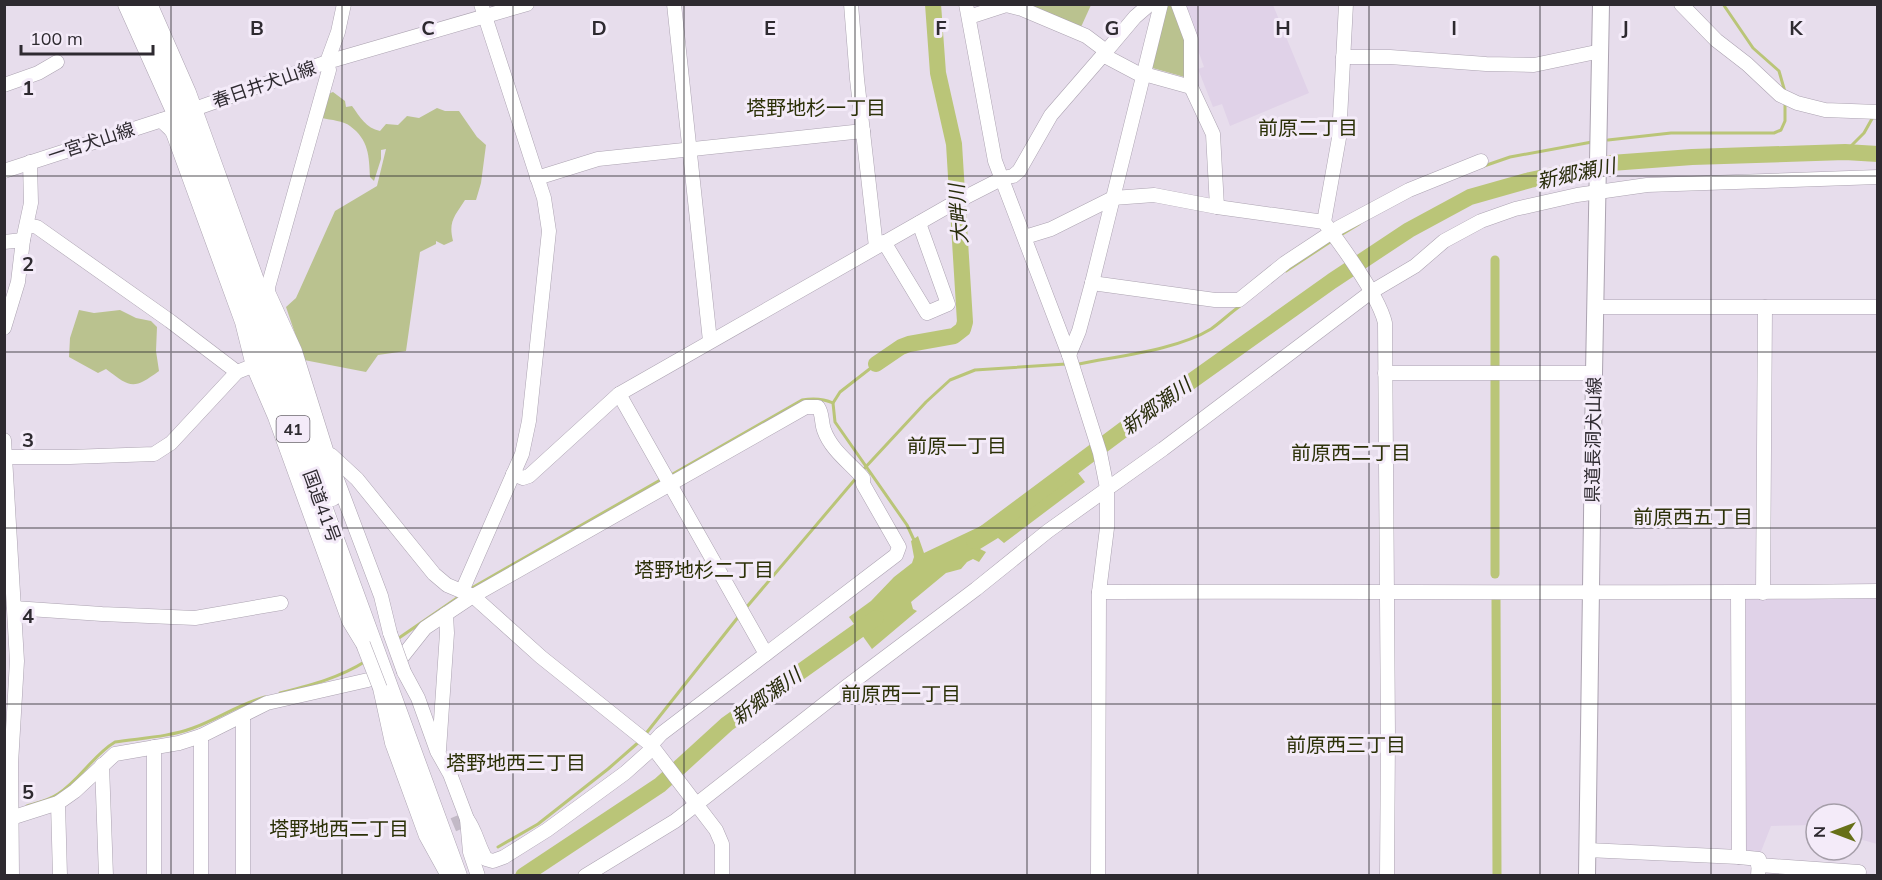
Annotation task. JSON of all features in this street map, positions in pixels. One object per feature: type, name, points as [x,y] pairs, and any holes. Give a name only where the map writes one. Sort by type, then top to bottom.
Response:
[{"type":"highway","name":"国道41号","points":[[142,5],[186,93],[177,114],[456,864],[471,876]]},
{"type":"main road","name":"県道長洞犬山線","points":[[1587,876],[1601,4]]},
{"type":"street","name":"春日井犬山線","points":[[177,114],[327,62],[338,32],[344,4]]},
{"type":"street","points":[[402,657],[425,628],[446,614],[468,594],[667,478],[806,407],[818,407],[821,410],[823,430],[843,459],[860,474],[863,484],[898,547],[896,555],[661,734],[647,742],[625,773],[547,830],[504,857],[493,861],[486,859],[474,829],[467,819],[450,774],[439,756],[418,698],[404,672],[390,633],[381,596],[268,287],[329,70],[327,62],[483,10],[527,4]]},
{"type":"street","points":[[674,4],[710,341]]},
{"type":"street","points":[[851,4],[863,131],[880,245],[927,313],[948,304],[919,223]]},
{"type":"street","points":[[513,474],[523,478],[529,476],[619,394],[919,223],[1019,171],[1051,115],[1135,17],[1150,4]]},
{"type":"street","points":[[1069,355],[1079,331],[1092,283],[1161,4]]},
{"type":"street","points":[[1178,4],[1191,39],[1191,87],[1213,134],[1217,207]]},
{"type":"street","points":[[1346,4],[1339,138],[1328,227],[1371,292],[1385,323],[1387,876]]},
{"type":"street","points":[[1681,4],[1716,40],[1784,97],[1825,110],[1874,112]]},
{"type":"street","points":[[1098,876],[1099,592],[1107,528],[1107,488],[1100,453],[1069,355],[995,161],[968,11],[1006,5],[1022,9],[1086,36],[1105,53],[1137,74],[1191,87]]},
{"type":"street","points":[[468,594],[522,454],[528,421],[549,231],[544,198],[483,10]]},
{"type":"street","points":[[1342,57],[1390,57],[1534,65],[1601,51]]},
{"type":"street","points":[[4,85],[38,73],[57,62]]},
{"type":"street","points":[[177,114],[164,124],[170,127],[173,133],[349,621],[363,644],[380,688],[392,743],[426,836],[432,849],[478,876]]},
{"type":"street","name":"一宮犬山線","points":[[4,171],[177,114]]},
{"type":"street","points":[[537,178],[598,159],[863,131]]},
{"type":"street","points":[[1092,283],[1215,300],[1239,300],[1328,227],[1409,189],[1481,161]]},
{"type":"street","points":[[4,328],[18,282],[23,240],[31,203],[30,162]]},
{"type":"street","points":[[585,876],[675,821],[1048,531],[1163,449],[1371,292],[1415,266],[1444,241],[1481,221],[1524,206],[1568,196],[1647,185],[1878,177]]},
{"type":"street","points":[[1025,237],[1051,229],[1113,198],[1154,195],[1328,227]]},
{"type":"street","points":[[27,225],[37,227],[170,321],[237,372]]},
{"type":"street","points":[[4,242],[23,240]]},
{"type":"street","points":[[1595,307],[1878,307]]},
{"type":"street","points":[[1763,593],[1765,307]]},
{"type":"street","points":[[5,455],[9,457],[70,457],[154,454],[171,443],[237,372],[258,364]]},
{"type":"street","points":[[1385,373],[1594,373]]},
{"type":"street","points":[[619,394],[766,654]]},
{"type":"street","points":[[4,440],[16,661],[8,818],[12,876]]},
{"type":"street","points":[[327,453],[363,486],[434,574],[447,585],[468,594],[541,657],[647,742],[716,830],[722,844],[722,876]]},
{"type":"street","points":[[1099,592],[1763,593],[1878,591]]},
{"type":"street","points":[[1738,593],[1738,857]]},
{"type":"street","points":[[14,608],[195,618],[281,603]]},
{"type":"street","points":[[439,756],[447,633],[446,614]]},
{"type":"street","points":[[8,818],[58,803],[75,791],[115,754],[179,743],[201,736],[267,703],[368,680]]},
{"type":"street","points":[[243,716],[243,876]]},
{"type":"street","points":[[201,736],[201,876]]},
{"type":"street","points":[[154,747],[154,876]]},
{"type":"street","points":[[102,765],[106,876]]},
{"type":"street","points":[[58,803],[60,876]]},
{"type":"street","points":[[456,864],[467,819]]},
{"type":"street","points":[[1587,850],[1759,859],[1758,870],[1859,872],[1858,876]]},
{"type":"shaded area","points":[[1017,5],[1091,5],[1081,27]]},
{"type":"shaded area","points":[[1164,5],[1175,5],[1188,43],[1188,78],[1149,67]]},
{"type":"shaded area","points":[[1182,5],[1273,5],[1309,93],[1230,126],[1222,104],[1213,107],[1198,69],[1204,67]]},
{"type":"shaded area","points":[[333,92],[345,101],[346,107],[352,106],[367,125],[380,131],[386,124],[398,125],[407,116],[419,118],[437,108],[445,111],[459,111],[477,137],[486,145],[481,183],[476,200],[465,200],[455,215],[451,228],[453,241],[444,245],[436,241],[436,244],[420,252],[406,351],[378,355],[366,372],[304,360],[286,307],[296,298],[335,211],[377,186],[386,149],[381,150],[381,159],[374,181],[370,177],[367,149],[361,137],[347,124],[322,118],[328,94]]},
{"type":"shaded area","points":[[79,310],[94,313],[120,310],[136,318],[151,321],[157,327],[156,351],[159,371],[137,384],[132,384],[121,380],[106,369],[98,373],[69,357],[70,338]]},
{"type":"shaded area","points":[[1078,473],[1085,482],[1004,543],[998,538],[980,549],[986,552],[979,562],[973,559],[961,569],[946,573],[911,602],[913,609],[917,611],[872,649],[849,617],[871,601],[894,577],[912,563],[914,557],[911,541],[918,536],[924,553],[983,525],[995,530],[1038,497]]},
{"type":"shaded area","points":[[1877,596],[1877,844],[1864,840],[1864,802],[1804,802],[1804,825],[1771,826],[1760,854],[1746,854],[1746,598]]},
{"type":"waterway","name":"大畔川","points":[[876,364],[909,344],[954,336],[963,329],[965,322],[954,144],[938,73],[933,4]]},
{"type":"waterway","points":[[1723,4],[1753,48],[1779,71],[1785,92]]},
{"type":"waterway","points":[[1608,140],[1671,133],[1774,133],[1781,130],[1785,121],[1785,101]]},
{"type":"waterway","points":[[1845,152],[1864,133],[1873,117]]},
{"type":"waterway","points":[[1484,166],[1510,157],[1592,142]]},
{"type":"waterway","name":"新郷瀬川","points":[[974,541],[1127,427],[1332,281],[1409,230],[1470,197],[1530,180],[1611,163],[1692,157],[1845,152],[1878,154]]},
{"type":"waterway","points":[[1339,236],[1359,224]]},
{"type":"waterway","points":[[1286,271],[1333,240]]},
{"type":"waterway","points":[[1495,260],[1495,574]]},
{"type":"waterway","points":[[1079,364],[1182,342],[1211,329],[1240,306]]},
{"type":"waterway","points":[[876,364],[840,392],[833,403],[835,422],[907,525],[914,540]]},
{"type":"waterway","points":[[861,472],[926,402],[950,380],[975,370],[1066,364]]},
{"type":"waterway","points":[[671,475],[802,400],[818,399],[833,403]]},
{"type":"waterway","points":[[745,609],[857,477]]},
{"type":"waterway","points":[[470,589],[662,479]]},
{"type":"waterway","points":[[396,640],[460,596]]},
{"type":"waterway","points":[[1496,596],[1497,876]]},
{"type":"waterway","points":[[644,736],[739,616]]},
{"type":"waterway","name":"新郷瀬川","points":[[523,876],[660,785],[727,724],[876,618]]},
{"type":"waterway","points":[[280,693],[314,684],[366,661]]},
{"type":"waterway","points":[[27,806],[58,794],[115,742],[184,731],[265,697]]},
{"type":"waterway","points":[[498,847],[538,824],[640,741]]},
{"type":"tunnel","points":[[434,833],[467,819]]},
{"type":"district","name":"塔野地杉一丁目","points":[[816,107]]},
{"type":"district","name":"前原二丁目","points":[[1308,127]]},
{"type":"district","name":"前原一丁目","points":[[957,445]]},
{"type":"district","name":"前原西二丁目","points":[[1351,452]]},
{"type":"district","name":"前原西五丁目","points":[[1693,516]]},
{"type":"district","name":"塔野地杉二丁目","points":[[704,569]]},
{"type":"district","name":"前原西一丁目","points":[[901,693]]},
{"type":"district","name":"前原西三丁目","points":[[1346,744]]},
{"type":"district","name":"塔野地西三丁目","points":[[516,762]]},
{"type":"district","name":"塔野地西二丁目","points":[[339,828]]}]
